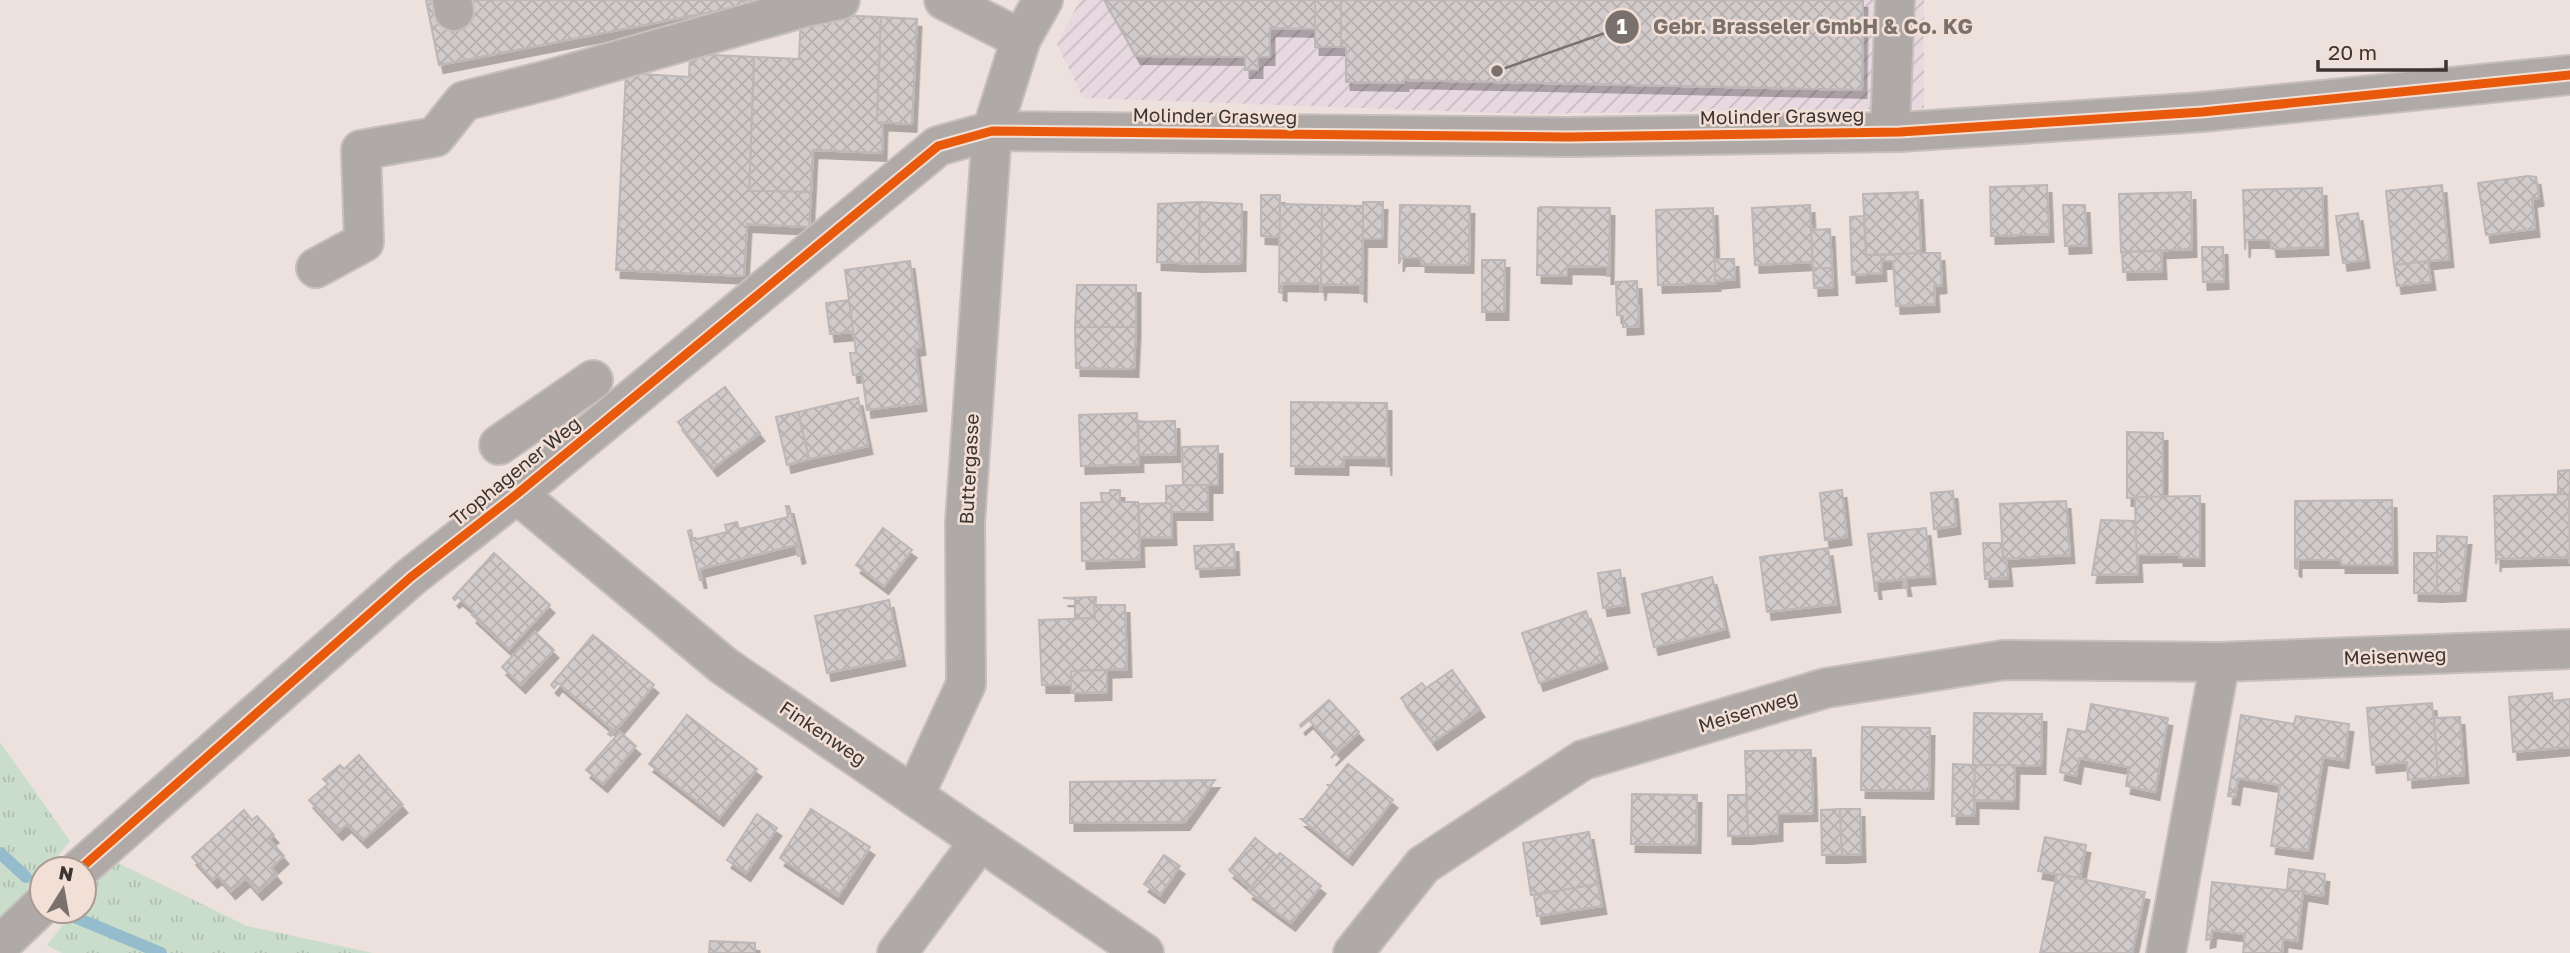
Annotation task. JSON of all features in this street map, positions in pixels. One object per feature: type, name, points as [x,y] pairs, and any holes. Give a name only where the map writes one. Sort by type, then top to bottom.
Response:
[{"type":"street","points":[[316,268],[364,242],[361,150],[435,137],[464,102],[550,88],[802,8],[841,0]]},
{"type":"street","points":[[944,0],[1021,39]]},
{"type":"street","points":[[992,131],[1021,39],[1043,0]]},
{"type":"street","points":[[1890,132],[1895,0]]},
{"type":"street","name":"Molinder Grasweg","points":[[992,131],[1555,137],[1890,132],[2202,112],[2570,75]]},
{"type":"street","name":"Trophagener Weg","points":[[96,855],[411,577],[517,494],[938,146],[992,131]]},
{"type":"street","name":"Buttergasse","points":[[914,796],[966,684],[965,523],[992,131]]},
{"type":"street","points":[[499,445],[593,380]]},
{"type":"street","name":"Finkenweg","points":[[517,494],[724,666],[1144,953]]},
{"type":"street","name":"Meisenweg","points":[[1353,953],[1423,865],[1583,760],[1826,688],[2004,660],[2220,662],[2570,649]]},
{"type":"street","points":[[2166,953],[2220,662]]},
{"type":"street","points":[[897,953],[980,841]]},
{"type":"street","points":[[0,945],[28,918]]},
{"type":"shaded area","points":[[1080,0],[1924,0],[1924,108],[1526,114],[1083,98],[1057,44]]},
{"type":"green space","points":[[0,742],[70,841],[58,855],[28,855],[28,892],[0,919]]},
{"type":"green space","points":[[114,861],[247,926],[373,953],[62,953],[47,945],[63,925],[98,925],[98,881]]},
{"type":"building","points":[[426,0],[772,0],[439,65]]},
{"type":"building","points":[[1104,0],[1315,0],[1315,29],[1270,28],[1270,57],[1258,57],[1258,70],[1245,70],[1245,57],[1136,56]]},
{"type":"building","points":[[1315,0],[1341,0],[1341,47],[1315,47]]},
{"type":"building","points":[[1341,0],[1863,0],[1862,90],[1404,80],[1404,83],[1346,82],[1346,47],[1341,47]]},
{"type":"building","points":[[801,14],[881,17],[877,122],[883,122],[882,153],[813,150],[811,192],[749,191],[754,57],[799,59]]},
{"type":"building","points":[[881,17],[917,19],[912,124],[877,122]]},
{"type":"building","points":[[690,54],[754,57],[749,191],[811,192],[809,227],[747,224],[744,276],[616,270],[626,73],[689,77]]},
{"type":"building","points":[[2536,177],[2539,198],[2532,199],[2535,229],[2486,235],[2478,183]]},
{"type":"building","points":[[2047,185],[2049,234],[1991,236],[1990,187]]},
{"type":"building","points":[[2442,185],[2449,259],[2394,265],[2386,191]]},
{"type":"building","points":[[2322,188],[2324,247],[2272,249],[2271,240],[2246,240],[2245,250],[2243,190]]},
{"type":"building","points":[[1918,192],[1921,253],[1866,255],[1863,194]]},
{"type":"building","points":[[2191,192],[2192,249],[2121,252],[2119,194]]},
{"type":"building","points":[[1261,195],[1280,195],[1280,237],[1261,236]]},
{"type":"building","points":[[1200,202],[1199,264],[1157,262],[1158,204]]},
{"type":"building","points":[[1200,202],[1242,204],[1241,263],[1199,264]]},
{"type":"building","points":[[1363,202],[1383,202],[1382,239],[1363,239]]},
{"type":"building","points":[[1280,204],[1322,205],[1321,293],[1320,284],[1282,283],[1282,293],[1279,292]]},
{"type":"building","points":[[1322,205],[1363,206],[1362,294],[1360,285],[1322,284],[1321,293]]},
{"type":"building","points":[[1400,205],[1470,206],[1469,265],[1421,264],[1421,258],[1401,258],[1399,264]]},
{"type":"building","points":[[1810,205],[1813,262],[1755,265],[1752,208]]},
{"type":"building","points":[[2063,205],[2085,205],[2087,245],[2065,246]]},
{"type":"building","points":[[1540,207],[1610,208],[1609,276],[1607,267],[1567,266],[1567,276],[1537,275]]},
{"type":"building","points":[[1713,208],[1716,283],[1658,285],[1656,210]]},
{"type":"building","points":[[2358,213],[2365,260],[2343,263],[2336,216]]},
{"type":"building","points":[[1864,216],[1866,255],[1881,255],[1882,273],[1852,275],[1850,217]]},
{"type":"building","points":[[1830,229],[1832,268],[1813,268],[1811,230]]},
{"type":"building","points":[[2202,247],[2223,247],[2224,281],[2203,282]]},
{"type":"building","points":[[2161,251],[2162,271],[2123,272],[2122,252]]},
{"type":"building","points":[[1940,253],[1942,285],[1934,286],[1935,304],[1896,306],[1893,261],[1881,261],[1881,255]]},
{"type":"building","points":[[1715,259],[1734,259],[1735,279],[1715,281]]},
{"type":"building","points":[[1482,260],[1505,260],[1504,312],[1482,312]]},
{"type":"building","points":[[910,261],[921,347],[915,348],[922,403],[867,410],[862,374],[853,375],[850,353],[856,353],[845,270]]},
{"type":"building","points":[[2428,261],[2431,282],[2397,286],[2394,265]]},
{"type":"building","points":[[1813,268],[1832,268],[1833,287],[1814,288]]},
{"type":"building","points":[[1637,281],[1639,326],[1623,327],[1623,316],[1617,315],[1616,282]]},
{"type":"building","points":[[1077,285],[1136,285],[1136,327],[1075,327]]},
{"type":"building","points":[[849,300],[853,332],[830,334],[826,303]]},
{"type":"building","points":[[1075,327],[1136,327],[1134,369],[1076,368]]},
{"type":"building","points":[[725,387],[760,433],[713,468],[678,422]]},
{"type":"building","points":[[858,398],[868,446],[809,459],[798,412]]},
{"type":"building","points":[[1291,402],[1387,403],[1387,468],[1386,458],[1344,457],[1344,467],[1291,466]]},
{"type":"building","points":[[798,412],[809,459],[787,465],[776,417]]},
{"type":"building","points":[[1137,413],[1139,464],[1081,466],[1079,415]]},
{"type":"building","points":[[1175,421],[1176,454],[1139,455],[1138,422]]},
{"type":"building","points":[[2127,432],[2163,433],[2163,497],[2127,498]]},
{"type":"building","points":[[1218,446],[1218,485],[1183,485],[1182,447]]},
{"type":"building","points":[[2570,470],[2569,512],[2569,494],[2558,494],[2558,471]]},
{"type":"building","points":[[1208,485],[1208,512],[1172,512],[1171,504],[1166,503],[1166,486]]},
{"type":"building","points":[[1110,490],[1120,490],[1120,502],[1138,502],[1140,559],[1082,561],[1081,503],[1102,502],[1101,493],[1110,493]]},
{"type":"building","points":[[1842,490],[1847,537],[1825,540],[1820,493]]},
{"type":"building","points":[[1953,491],[1956,526],[1934,529],[1931,493]]},
{"type":"building","points":[[2569,494],[2570,563],[2569,557],[2497,559],[2496,564],[2494,496]]},
{"type":"building","points":[[2200,496],[2200,558],[2179,558],[2179,554],[2136,555],[2135,497]]},
{"type":"building","points":[[2392,500],[2393,565],[2341,565],[2341,560],[2297,560],[2297,569],[2295,568],[2295,501]]},
{"type":"building","points":[[2066,501],[2070,555],[2003,559],[2000,504]]},
{"type":"building","points":[[1139,504],[1171,504],[1172,537],[1140,538]]},
{"type":"building","points":[[786,506],[789,506],[801,555],[798,556],[796,545],[700,569],[700,580],[688,531],[691,530],[693,540],[727,532],[725,525],[737,522],[739,529],[788,517]]},
{"type":"building","points":[[2101,520],[2135,521],[2138,574],[2092,575]]},
{"type":"building","points":[[883,528],[912,550],[884,586],[856,565]]},
{"type":"building","points":[[1926,528],[1931,576],[1905,578],[1907,588],[1904,588],[1903,579],[1876,582],[1875,591],[1868,534]]},
{"type":"building","points":[[2437,536],[2467,537],[2461,593],[2437,594]]},
{"type":"building","points":[[1983,543],[2002,543],[2008,578],[1985,579]]},
{"type":"building","points":[[1234,544],[1235,567],[1196,569],[1194,546]]},
{"type":"building","points":[[1828,548],[1836,604],[1767,612],[1760,557]]},
{"type":"building","points":[[494,553],[550,605],[509,649],[472,615],[475,612],[458,597],[455,600],[453,598]]},
{"type":"building","points":[[2414,553],[2437,553],[2437,594],[2414,593]]},
{"type":"building","points":[[1620,570],[1625,605],[1603,608],[1598,573]]},
{"type":"building","points":[[1712,577],[1725,629],[1654,647],[1642,594]]},
{"type":"building","points":[[1096,597],[1095,618],[1075,619],[1075,599],[1063,598]]},
{"type":"building","points":[[889,600],[901,658],[827,673],[815,616]]},
{"type":"building","points":[[1094,605],[1125,605],[1127,669],[1071,671],[1071,685],[1042,685],[1039,620],[1095,618]]},
{"type":"building","points":[[1586,611],[1603,661],[1539,683],[1522,633]]},
{"type":"building","points":[[535,632],[554,650],[521,685],[502,667]]},
{"type":"building","points":[[593,635],[654,685],[611,736],[608,734],[612,729],[558,683],[554,688],[551,685]]},
{"type":"building","points":[[1107,670],[1107,692],[1071,693],[1071,671]]},
{"type":"building","points":[[1452,670],[1480,709],[1433,742],[1401,698],[1422,683],[1426,688]]},
{"type":"building","points":[[2552,693],[2553,701],[2570,699],[2570,747],[2513,752],[2509,697]]},
{"type":"building","points":[[1329,700],[1359,732],[1331,758],[1337,751],[1309,720],[1301,727],[1300,725]]},
{"type":"building","points":[[2432,703],[2439,777],[2408,780],[2407,762],[2372,765],[2367,708]]},
{"type":"building","points":[[2091,704],[2168,718],[2155,792],[2126,786],[2129,767],[2079,758],[2076,776],[2060,772],[2068,729],[2086,732]]},
{"type":"building","points":[[1974,713],[2042,714],[2041,766],[1973,765]]},
{"type":"building","points":[[687,715],[757,769],[719,818],[649,764]]},
{"type":"building","points":[[2241,715],[2294,724],[2296,716],[2349,724],[2344,760],[2323,757],[2308,851],[2271,846],[2280,785],[2238,778],[2235,797],[2228,796]]},
{"type":"building","points":[[2460,717],[2464,775],[2438,777],[2434,718]]},
{"type":"building","points":[[1862,727],[1930,728],[1929,791],[1861,790]]},
{"type":"building","points":[[620,732],[636,746],[603,784],[586,770]]},
{"type":"building","points":[[1811,750],[1813,813],[1778,814],[1778,833],[1748,836],[1745,751]]},
{"type":"building","points":[[359,755],[403,805],[363,840],[347,824],[338,832],[309,800],[328,784],[323,779],[340,765],[344,769]]},
{"type":"building","points":[[1348,764],[1393,800],[1348,857],[1301,819],[1304,819],[1330,787],[1328,785],[1331,785]]},
{"type":"building","points":[[1953,764],[1975,765],[1974,816],[1952,816]]},
{"type":"building","points":[[1975,765],[2015,765],[2014,801],[1974,800]]},
{"type":"building","points":[[1215,780],[1185,822],[1070,823],[1070,782]]},
{"type":"building","points":[[1632,794],[1697,795],[1696,845],[1631,844]]},
{"type":"building","points":[[1728,795],[1746,795],[1748,836],[1728,836]]},
{"type":"building","points":[[811,809],[870,847],[838,896],[780,858]]},
{"type":"building","points":[[1840,809],[1842,855],[1822,855],[1821,810]]},
{"type":"building","points":[[1840,809],[1860,809],[1861,854],[1842,855]]},
{"type":"building","points":[[244,810],[252,820],[257,816],[274,835],[269,839],[284,856],[271,868],[277,875],[258,892],[246,878],[231,891],[218,876],[213,880],[192,857]]},
{"type":"building","points":[[757,814],[777,828],[746,873],[727,860]]},
{"type":"building","points":[[1589,832],[1598,884],[1531,895],[1523,843]]},
{"type":"building","points":[[2045,837],[2086,845],[2080,878],[2038,871]]},
{"type":"building","points":[[1255,838],[1277,856],[1250,888],[1229,870]]},
{"type":"building","points":[[1280,853],[1321,886],[1291,923],[1248,891]]},
{"type":"building","points":[[1164,855],[1180,866],[1160,895],[1144,884]]},
{"type":"building","points":[[2289,869],[2325,874],[2323,896],[2287,890]]},
{"type":"building","points":[[2057,874],[2145,892],[2132,953],[2040,953]]},
{"type":"building","points":[[2212,882],[2303,892],[2297,941],[2283,939],[2282,953],[2243,953],[2245,934],[2212,930],[2211,939],[2206,940]]},
{"type":"building","points":[[1598,884],[1602,906],[1537,916],[1534,895]]},
{"type":"building","points":[[710,941],[755,943],[755,953],[709,953]]},
{"type":"waterway","points":[[0,853],[26,877]]},
{"type":"waterway","points":[[94,925],[161,953]]},
{"type":"cycle path","points":[[96,855],[411,577],[517,494],[938,146],[992,131],[1568,137],[1900,132],[2202,112],[2570,75]]},
{"type":"place","name":"Gebr. Brasseler GmbH & Co. KG","points":[[1497,71]]}]
